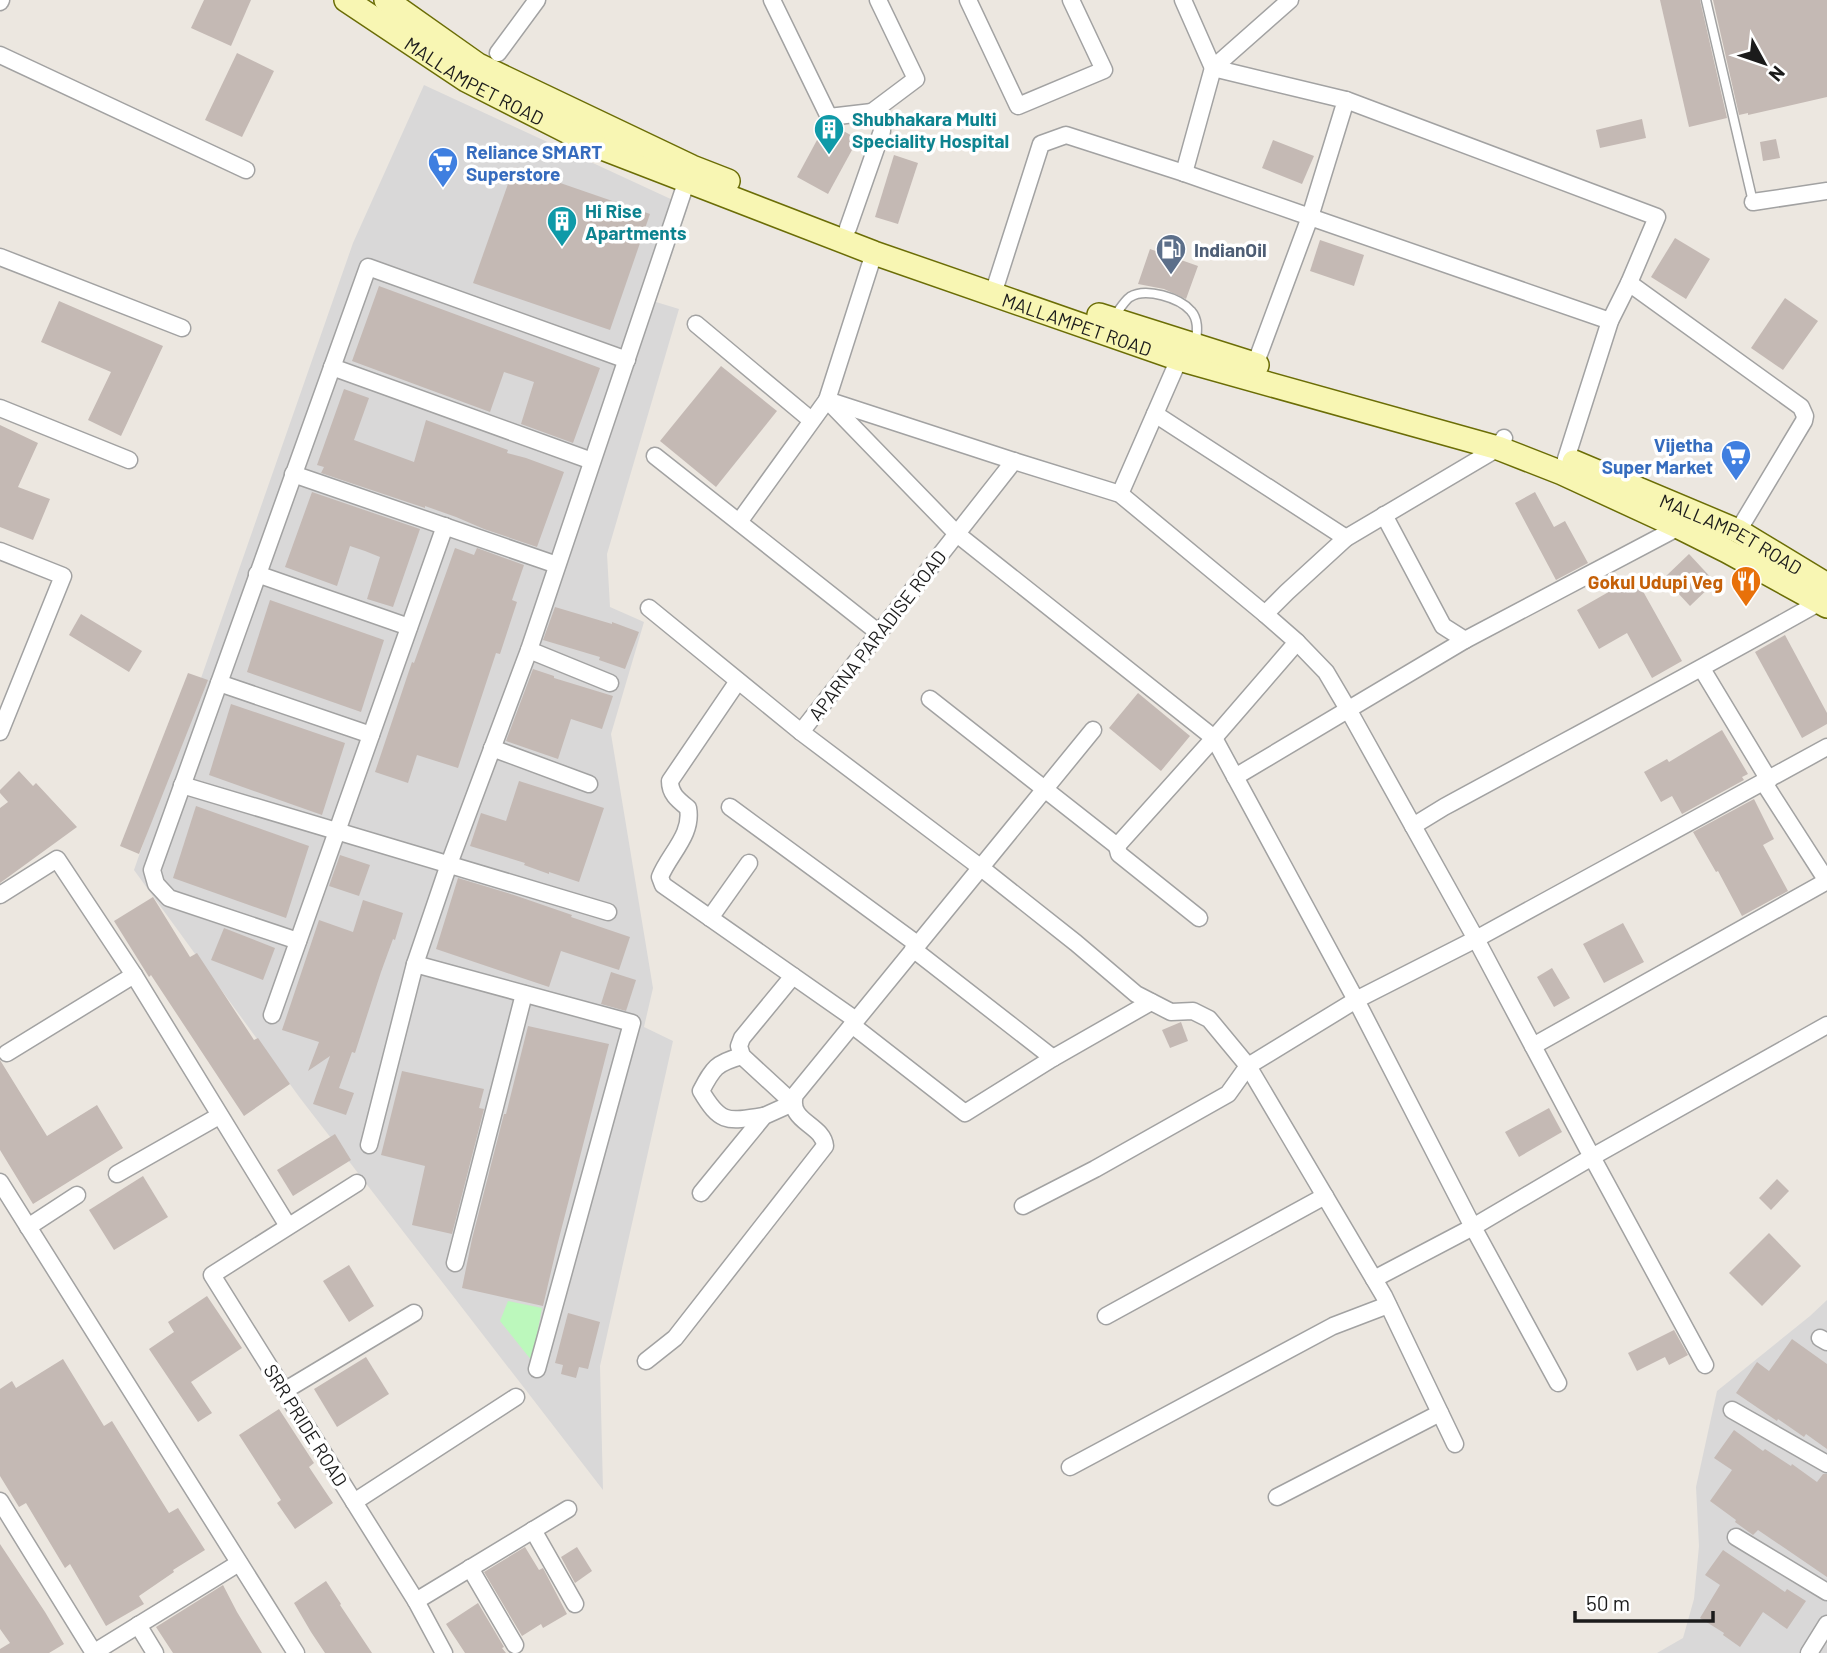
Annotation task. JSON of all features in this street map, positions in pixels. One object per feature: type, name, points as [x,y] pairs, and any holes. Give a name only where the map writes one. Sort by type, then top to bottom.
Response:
[{"type":"main road","name":"MALLAMPET ROAD","points":[[346,0],[466,80],[592,144],[848,228],[995,287]]},
{"type":"main road","name":"MALLAMPET ROAD","points":[[386,0],[478,65],[689,174],[874,253],[995,287],[1188,355],[1566,459],[1683,518],[1727,551],[1825,596]]},
{"type":"main road","name":"MALLAMPET ROAD","points":[[1188,355],[1255,365],[1295,384]]},
{"type":"main road","name":"MALLAMPET ROAD","points":[[1501,443],[1562,473],[1683,518],[1738,531],[1825,596]]},
{"type":"street","points":[[498,53],[537,0]]},
{"type":"street","points":[[772,0],[829,117],[872,112],[916,79],[878,0]]},
{"type":"street","points":[[968,0],[1018,106],[1104,70],[1071,0]]},
{"type":"street","points":[[1183,0],[1213,68]]},
{"type":"street","points":[[1184,173],[1213,68],[1290,0]]},
{"type":"street","points":[[0,55],[246,170]]},
{"type":"street","points":[[1213,68],[1346,100],[1657,217],[1610,321],[1566,459]]},
{"type":"street","points":[[1255,365],[1310,217],[1346,100]]},
{"type":"street","points":[[848,228],[882,131],[881,123],[872,112]]},
{"type":"street","points":[[995,287],[1041,144],[1066,135],[1184,173],[1610,321]]},
{"type":"street","points":[[369,1145],[415,964],[449,864],[529,650],[689,174]]},
{"type":"street","points":[[1753,202],[1827,191]]},
{"type":"street","points":[[739,522],[827,400],[874,253]]},
{"type":"street","points":[[0,257],[182,328]]},
{"type":"street","points":[[298,941],[169,898],[156,884],[152,870],[368,267],[626,360]]},
{"type":"street","points":[[1629,283],[1804,411],[1804,421],[1738,531]]},
{"type":"street","points":[[696,324],[811,420]]},
{"type":"street","points":[[1120,494],[1155,414],[1188,355]]},
{"type":"street","points":[[332,367],[592,461]]},
{"type":"street","points":[[827,400],[1120,494],[1265,614],[1326,672],[1476,939],[1705,1365]]},
{"type":"street","points":[[827,400],[957,534],[1214,738],[1558,1383]]},
{"type":"street","points":[[0,408],[129,460]]},
{"type":"street","points":[[1155,414],[1346,538]]},
{"type":"street","points":[[1265,614],[1346,538],[1501,443]]},
{"type":"street","points":[[655,456],[879,633]]},
{"type":"street","name":"APARNA PARADISE ROAD","points":[[1014,461],[801,732],[980,867],[1136,994],[1171,1012],[1193,1011],[1209,1019],[1248,1066],[1374,1279],[1455,1444]]},
{"type":"street","points":[[293,474],[557,565]]},
{"type":"street","points":[[1384,515],[1443,626],[1465,640]]},
{"type":"street","points":[[1235,777],[1465,640],[1683,518]]},
{"type":"street","points":[[272,1015],[445,526]]},
{"type":"street","points":[[0,551],[63,576],[0,732]]},
{"type":"street","points":[[257,575],[410,627]]},
{"type":"street","points":[[1413,827],[1444,807],[1702,668],[1825,596]]},
{"type":"street","points":[[649,608],[801,732]]},
{"type":"street","points":[[1117,846],[1297,642]]},
{"type":"street","points":[[529,650],[610,683]]},
{"type":"street","points":[[1702,668],[1824,882],[1827,901]]},
{"type":"street","points":[[738,681],[670,781],[673,794],[688,808],[689,824],[663,868],[660,877],[663,885],[793,976],[965,1113],[1053,1058],[1152,1002]]},
{"type":"street","points":[[219,683],[371,735]]},
{"type":"street","points":[[930,699],[1117,846],[1119,854],[1199,918]]},
{"type":"street","points":[[646,1361],[675,1338],[825,1146],[824,1139],[794,1111],[795,1095],[1093,730]]},
{"type":"street","points":[[1023,1206],[1228,1094],[1248,1066],[1356,1000],[1476,939],[1827,747]]},
{"type":"street","points":[[492,748],[589,784]]},
{"type":"street","points":[[182,785],[608,912]]},
{"type":"street","points":[[730,807],[916,946],[1053,1058]]},
{"type":"street","points":[[0,895],[57,859],[134,975],[288,1226]]},
{"type":"street","points":[[710,918],[749,863]]},
{"type":"street","points":[[1533,1046],[1824,882]]},
{"type":"street","points":[[415,964],[632,1023],[537,1369]]},
{"type":"street","points":[[7,1053],[134,975]]},
{"type":"street","points":[[793,976],[742,1038],[740,1046],[742,1056],[793,1102]]},
{"type":"street","points":[[455,1263],[524,993]]},
{"type":"street","points":[[1374,1279],[1473,1227],[1827,1025]]},
{"type":"street","points":[[742,1056],[721,1062],[708,1077],[701,1091],[711,1108],[722,1118],[764,1116],[793,1102]]},
{"type":"street","points":[[117,1174],[219,1116]]},
{"type":"street","points":[[701,1193],[764,1116]]},
{"type":"street","points":[[0,1182],[296,1653]]},
{"type":"street","name":"SRR PRIDE ROAD","points":[[357,1183],[212,1275],[416,1601],[444,1653]]},
{"type":"street","points":[[28,1227],[77,1195]]},
{"type":"street","points":[[1106,1316],[1325,1196]]},
{"type":"street","points":[[1070,1467],[1333,1326],[1388,1305]]},
{"type":"street","points":[[284,1391],[414,1313]]},
{"type":"street","points":[[354,1502],[516,1397]]},
{"type":"street","points":[[1732,1410],[1827,1464]]},
{"type":"street","points":[[1277,1497],[1440,1413]]},
{"type":"street","points":[[0,1501],[94,1653],[239,1563]]},
{"type":"street","points":[[416,1601],[568,1509]]},
{"type":"street","points":[[533,1530],[575,1604]]},
{"type":"street","points":[[1736,1537],[1827,1592]]},
{"type":"street","points":[[470,1568],[515,1645]]},
{"type":"street","points":[[1809,1653],[1827,1624]]},
{"type":"street","points":[[138,1625],[155,1653]]},
{"type":"lane","points":[[1706,0],[1753,202]]},
{"type":"lane","points":[[1109,326],[1129,297],[1142,293],[1174,299],[1192,312],[1197,326],[1188,355]]},
{"type":"shaded area","points":[[424,85],[688,207],[656,302],[679,309],[607,554],[610,607],[644,622],[611,734],[653,988],[644,1027],[673,1041],[600,1366],[603,1490],[300,1098],[134,870],[353,243]]},
{"type":"shaded area","points":[[1827,1300],[1827,1653],[1657,1653],[1683,1638],[1694,1599],[1699,1546],[1696,1487],[1717,1391]]},
{"type":"green space","points":[[508,1301],[542,1308],[532,1361],[500,1321]]},
{"type":"building","points":[[204,0],[251,0],[231,46],[191,28]]},
{"type":"building","points":[[1660,0],[1700,0],[1727,118],[1689,127]]},
{"type":"building","points":[[1713,0],[1827,0],[1827,97],[1739,115]]},
{"type":"building","points":[[237,53],[274,71],[242,137],[205,120]]},
{"type":"building","points":[[1642,119],[1646,138],[1600,148],[1596,130]]},
{"type":"building","name":"Shubhakara Multi Speciality Hospital","points":[[836,127],[858,139],[828,194],[797,177],[823,129]]},
{"type":"building","points":[[1776,139],[1780,158],[1763,161],[1760,142]]},
{"type":"building","points":[[1273,140],[1314,156],[1302,184],[1262,168]]},
{"type":"building","points":[[894,155],[918,163],[898,224],[875,217]]},
{"type":"building","name":"Hi Rise Apartments","points":[[514,167],[650,214],[610,330],[473,283]]},
{"type":"building","points":[[1675,238],[1710,259],[1686,299],[1651,277]]},
{"type":"building","points":[[1320,240],[1364,255],[1354,286],[1310,271]]},
{"type":"building","points":[[1150,249],[1198,266],[1186,299],[1164,289],[1138,284]]},
{"type":"building","points":[[379,286],[600,368],[573,443],[521,424],[534,382],[504,372],[490,412],[352,361]]},
{"type":"building","points":[[1785,298],[1818,321],[1783,370],[1751,348]]},
{"type":"building","points":[[59,301],[163,346],[121,436],[88,420],[111,372],[41,342]]},
{"type":"building","points":[[721,366],[777,411],[716,487],[660,441]]},
{"type":"building","points":[[344,389],[369,398],[354,440],[414,462],[426,420],[508,450],[507,453],[564,472],[537,547],[425,506],[321,473],[324,467],[317,465]]},
{"type":"building","points":[[0,425],[38,443],[18,487],[50,499],[33,540],[0,527]]},
{"type":"building","points":[[312,492],[420,529],[393,607],[367,599],[380,557],[365,551],[350,546],[337,586],[285,567]]},
{"type":"building","points":[[1535,492],[1554,527],[1565,521],[1588,563],[1556,580],[1515,503]]},
{"type":"building","points":[[455,548],[474,555],[477,548],[524,565],[512,600],[517,602],[500,654],[496,653],[458,768],[417,755],[408,783],[375,772],[412,662],[414,663]]},
{"type":"building","points":[[1689,554],[1715,582],[1690,606],[1664,578]]},
{"type":"building","points":[[1635,577],[1682,661],[1652,678],[1627,633],[1599,649],[1577,610]]},
{"type":"building","points":[[270,600],[384,640],[361,712],[247,672]]},
{"type":"building","points":[[555,607],[639,632],[625,669],[599,660],[600,657],[543,640]]},
{"type":"building","points":[[81,614],[142,651],[129,672],[69,635]]},
{"type":"building","points":[[1785,635],[1827,713],[1827,724],[1802,738],[1755,652]]},
{"type":"building","points":[[533,669],[613,696],[602,729],[571,719],[558,759],[506,741]]},
{"type":"building","points":[[188,673],[208,680],[139,854],[120,846]]},
{"type":"building","points":[[1138,693],[1190,736],[1161,771],[1109,728]]},
{"type":"building","points":[[231,704],[345,743],[322,815],[209,775]]},
{"type":"building","points":[[1722,730],[1748,774],[1742,777],[1744,780],[1682,814],[1672,796],[1661,802],[1644,772],[1667,759],[1669,762]]},
{"type":"building","points":[[19,771],[33,786],[36,783],[77,827],[0,883],[0,808],[8,802],[0,790]]},
{"type":"building","points":[[519,781],[604,808],[579,882],[470,846],[481,813],[506,821]]},
{"type":"building","points":[[1754,799],[1774,839],[1763,845],[1788,891],[1742,916],[1693,832]]},
{"type":"building","points":[[196,806],[309,846],[286,918],[173,878]]},
{"type":"building","points":[[340,855],[370,865],[359,896],[329,886]]},
{"type":"building","points":[[458,878],[630,937],[619,970],[561,951],[549,987],[436,949]]},
{"type":"building","points":[[153,897],[190,957],[197,953],[254,1040],[258,1038],[290,1084],[244,1116],[114,921]]},
{"type":"building","points":[[363,900],[403,913],[355,1053],[352,1052],[339,1088],[354,1093],[346,1115],[313,1104],[330,1056],[308,1071],[319,1042],[282,1030],[319,920],[353,932]]},
{"type":"building","points":[[1623,923],[1644,962],[1604,983],[1583,944]]},
{"type":"building","points":[[224,928],[275,948],[263,980],[211,960]]},
{"type":"building","points":[[1552,968],[1570,998],[1554,1007],[1537,977]]},
{"type":"building","points":[[611,972],[636,980],[626,1011],[601,1004]]},
{"type":"building","points":[[1181,1022],[1188,1041],[1170,1048],[1162,1030]]},
{"type":"building","points":[[528,1026],[609,1044],[543,1306],[462,1288],[472,1239]]},
{"type":"building","points":[[0,1060],[47,1136],[97,1105],[123,1148],[33,1204],[0,1150]]},
{"type":"building","points":[[402,1071],[484,1089],[479,1108],[484,1109],[452,1234],[412,1225],[425,1166],[381,1155]]},
{"type":"building","points":[[1549,1108],[1562,1132],[1519,1157],[1505,1132]]},
{"type":"building","points":[[335,1134],[351,1160],[293,1196],[277,1170]]},
{"type":"building","points":[[143,1176],[168,1217],[114,1250],[89,1210]]},
{"type":"building","points":[[1777,1179],[1789,1191],[1771,1210],[1759,1198]]},
{"type":"building","points":[[1769,1233],[1801,1266],[1762,1306],[1729,1273]]},
{"type":"building","points":[[349,1265],[374,1306],[349,1322],[323,1281]]},
{"type":"building","points":[[207,1296],[242,1348],[191,1382],[212,1413],[198,1422],[149,1349],[174,1332],[168,1322]]},
{"type":"building","points":[[568,1313],[600,1322],[588,1369],[579,1367],[576,1378],[561,1374],[563,1365],[555,1363]]},
{"type":"building","points":[[1674,1330],[1688,1355],[1669,1365],[1665,1357],[1637,1371],[1628,1353]]},
{"type":"building","points":[[1792,1339],[1827,1364],[1827,1449],[1806,1434],[1804,1437],[1778,1419],[1777,1421],[1736,1393],[1757,1362],[1769,1371]]},
{"type":"building","points":[[366,1357],[389,1394],[337,1427],[314,1389]]},
{"type":"building","points":[[63,1359],[104,1426],[112,1421],[169,1513],[178,1508],[205,1550],[139,1596],[144,1604],[106,1626],[70,1564],[65,1568],[26,1503],[19,1507],[0,1476],[0,1389],[12,1381],[16,1388]]},
{"type":"building","points":[[279,1409],[314,1463],[309,1467],[333,1503],[295,1529],[277,1503],[281,1500],[239,1435]]},
{"type":"building","points":[[1734,1430],[1763,1451],[1765,1449],[1791,1466],[1792,1464],[1817,1482],[1823,1474],[1827,1474],[1827,1577],[1758,1530],[1753,1535],[1710,1501],[1732,1470],[1714,1458]]},
{"type":"building","points":[[0,1544],[64,1644],[49,1653],[0,1653],[0,1649],[10,1643],[0,1629]]},
{"type":"building","points":[[525,1547],[539,1570],[543,1568],[567,1614],[543,1628],[541,1624],[522,1636],[484,1572]]},
{"type":"building","points":[[577,1547],[592,1571],[575,1583],[561,1557]]},
{"type":"building","points":[[1723,1550],[1785,1592],[1787,1589],[1806,1601],[1787,1629],[1763,1612],[1740,1647],[1700,1618],[1720,1585],[1705,1575]]},
{"type":"building","points":[[326,1581],[372,1653],[325,1653],[311,1632],[294,1603]]},
{"type":"building","points":[[223,1585],[262,1653],[173,1653],[156,1627]]},
{"type":"building","points":[[478,1603],[506,1653],[465,1653],[446,1624]]},
{"type":"place","name":"Shubhakara Multi Speciality Hospital","points":[[829,156]]},
{"type":"place","name":"Reliance SMART Superstore","points":[[443,189]]},
{"type":"place","name":"Hi Rise Apartments","points":[[562,248]]},
{"type":"place","name":"IndianOil","points":[[1171,276]]},
{"type":"place","name":"Vijetha Super Market","points":[[1736,482]]},
{"type":"place","name":"Gokul Udupi Veg","points":[[1746,608]]}]
